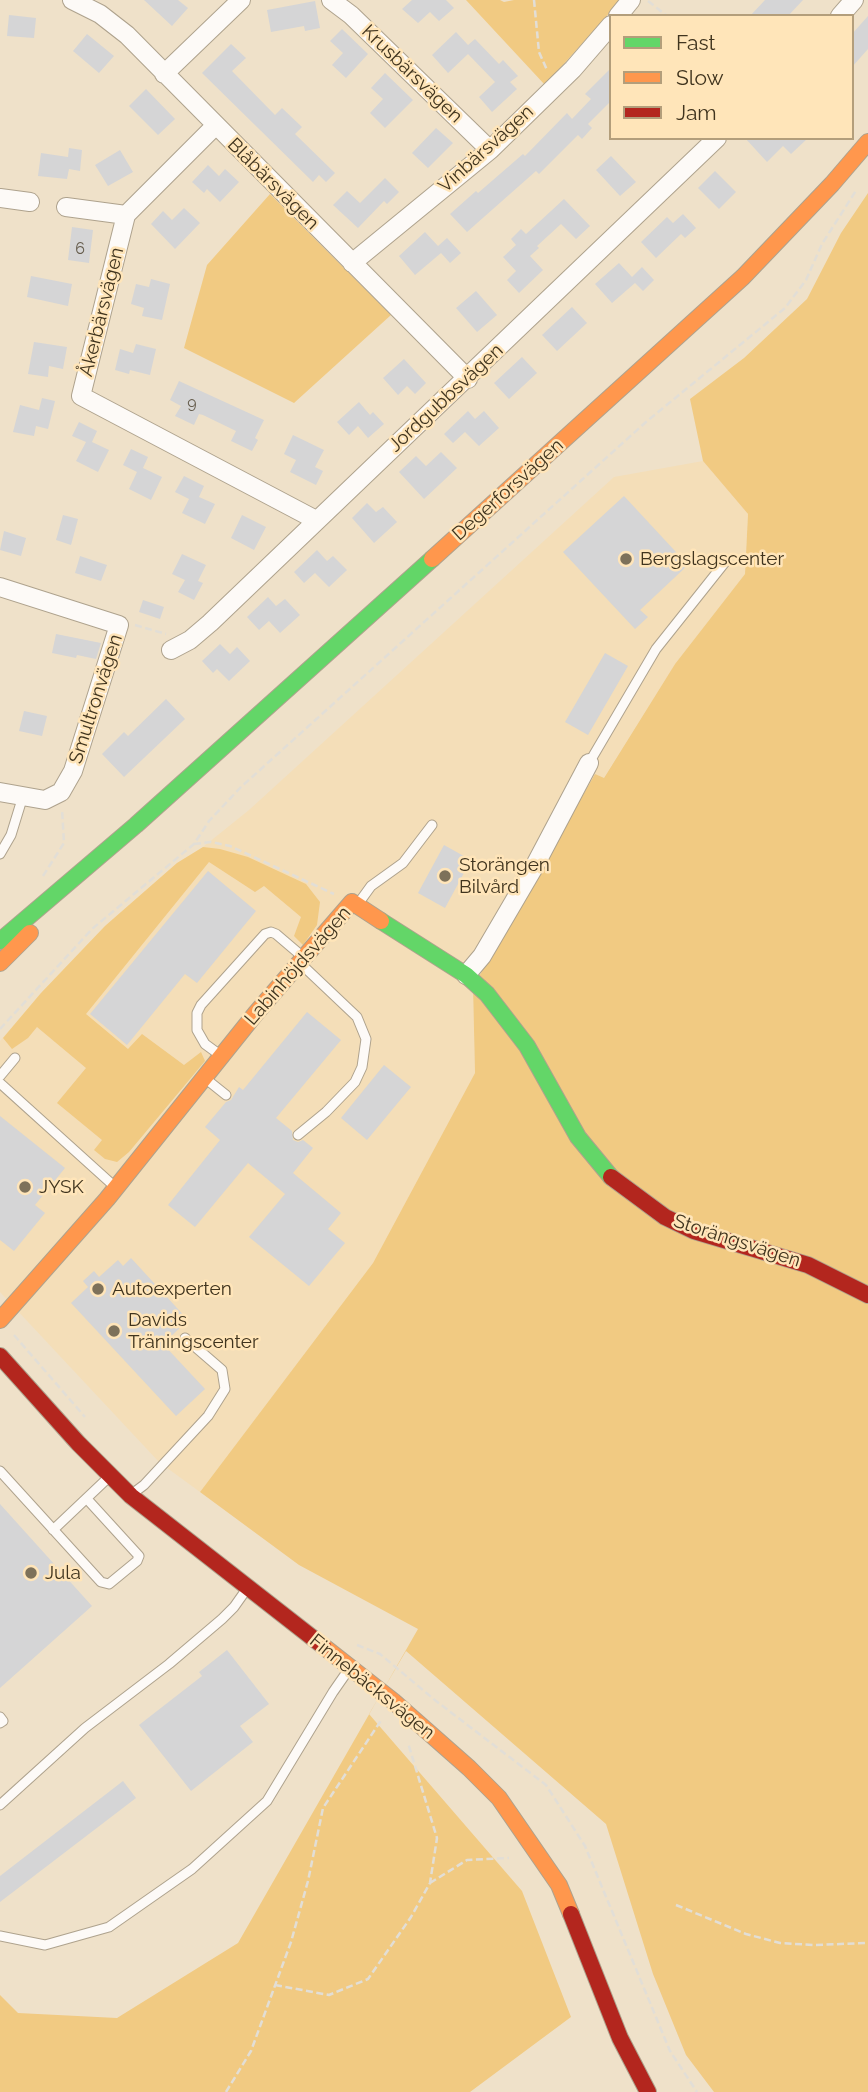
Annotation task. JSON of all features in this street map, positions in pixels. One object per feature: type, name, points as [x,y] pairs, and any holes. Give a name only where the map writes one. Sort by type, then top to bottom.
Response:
[{"type":"street","name":"Blåbärsvägen","points":[[72,0],[100,15],[127,35],[468,379]]},
{"type":"street","points":[[164,74],[241,0]]},
{"type":"street","name":"Krusbärsvägen","points":[[331,0],[351,15],[490,150]]},
{"type":"street","points":[[620,14],[631,0]]},
{"type":"street","points":[[842,14],[854,0]]},
{"type":"street","name":"Vinbärsvägen","points":[[352,263],[490,150],[559,83],[609,27]]},
{"type":"street","points":[[66,207],[126,215],[215,126]]},
{"type":"street","name":"Jordgubbsvägen","points":[[171,650],[190,640],[468,379],[715,140]]},
{"type":"street","name":"Degerforsvägen","points":[[0,941],[136,825],[725,294],[832,184],[868,142]]},
{"type":"street","points":[[0,198],[30,202]]},
{"type":"street","name":"Åkerbärsvägen","points":[[126,215],[82,396],[316,520]]},
{"type":"street","name":"Smultronvägen","points":[[0,587],[120,625],[73,771],[53,796]]},
{"type":"street","points":[[466,975],[482,956],[533,869],[589,763]]},
{"type":"street","points":[[0,792],[23,796],[53,796]]},
{"type":"street","name":"Degerforsvägen","points":[[0,963],[136,825]]},
{"type":"street","name":"Labinhöjdsvägen","points":[[0,1320],[115,1188],[301,959],[355,904],[466,975]]},
{"type":"street","name":"Storängsvägen","points":[[466,975],[487,994],[527,1046],[557,1103],[608,1175],[664,1217],[694,1231],[808,1265],[868,1295]]},
{"type":"street","name":"Finnebäcksvägen","points":[[0,1356],[131,1496],[393,1701],[499,1798],[559,1885],[620,2038],[648,2092]]},
{"type":"lane","points":[[589,763],[656,649],[726,561]]},
{"type":"lane","points":[[0,855],[11,835],[23,796]]},
{"type":"lane","points":[[355,904],[371,886],[404,863],[432,825]]},
{"type":"lane","points":[[221,1056],[205,1044],[197,1030],[197,1013],[201,1005],[265,934],[276,934],[357,1017],[366,1039],[362,1067],[355,1082],[326,1112],[298,1135]]},
{"type":"lane","points":[[0,1076],[15,1058]]},
{"type":"lane","points":[[204,1078],[226,1095]]},
{"type":"lane","points":[[0,1083],[115,1188]]},
{"type":"lane","points":[[131,1496],[208,1416],[225,1389],[222,1370],[185,1338]]},
{"type":"lane","points":[[0,1471],[101,1582],[109,1584],[139,1556],[87,1499]]},
{"type":"lane","points":[[53,1530],[110,1476]]},
{"type":"lane","points":[[0,1805],[85,1728],[169,1664],[222,1619],[248,1587]]},
{"type":"lane","points":[[0,1936],[44,1945],[109,1927],[192,1869],[267,1801],[333,1692],[351,1668]]},
{"type":"lane","points":[[0,1717],[3,1721],[0,1723]]},
{"type":"path","points":[[534,0],[540,59],[559,83]]},
{"type":"path","points":[[647,0],[664,14]]},
{"type":"path","points":[[0,1029],[92,929],[194,844],[209,821],[251,778],[646,422],[785,308],[806,280],[839,214],[861,184]]},
{"type":"path","points":[[120,625],[131,624],[190,640]]},
{"type":"path","points":[[37,884],[64,843],[53,796]]},
{"type":"path","points":[[194,844],[211,842],[230,846],[355,904]]},
{"type":"path","points":[[226,2092],[251,2051],[291,1942],[308,1881],[323,1808],[393,1701]]},
{"type":"path","points":[[275,1985],[329,1995],[368,1979],[411,1917],[430,1883],[437,1838],[407,1741]]},
{"type":"path","points":[[430,1883],[467,1860],[509,1858]]},
{"type":"path","points":[[676,1905],[746,1934],[780,1942],[813,1945],[868,1943]]},
{"type":"shaded area","points":[[466,0],[504,2],[621,0],[545,85]]},
{"type":"shaded area","points":[[868,193],[868,2092],[714,2092],[686,2055],[653,1974],[606,1824],[406,1651],[380,1695],[418,1629],[299,1565],[200,1492],[373,1263],[475,1073],[473,987],[595,774],[604,778],[675,664],[745,574],[748,514],[703,461],[690,399],[744,358],[807,299],[841,233]]},
{"type":"shaded area","points":[[270,194],[391,315],[294,403],[184,348],[207,265]]},
{"type":"shaded area","points":[[703,461],[748,514],[745,574],[675,664],[603,779],[595,774],[473,987],[475,1073],[373,1263],[200,1492],[159,1462],[0,1292],[0,1041],[105,926],[177,863],[203,847],[249,810],[614,477]]},
{"type":"shaded area","points":[[203,847],[248,857],[306,884],[320,902],[317,925],[303,945],[294,936],[301,917],[264,886],[255,892],[209,862],[86,1014],[128,1049],[142,1034],[184,1065],[201,1052],[205,1061],[129,1152],[117,1162],[105,1159],[94,1150],[102,1140],[57,1103],[86,1068],[37,1027],[28,1038],[12,1049],[3,1038],[41,993],[105,926],[177,863]]},
{"type":"shaded area","points":[[369,1714],[522,1891],[571,2017],[470,2092],[0,2092],[0,1995],[18,2013],[117,2018],[238,1943]]},
{"type":"building","points":[[144,0],[178,0],[188,8],[172,26]]},
{"type":"building","points":[[412,0],[446,0],[454,8],[439,21],[430,12],[418,23],[402,9]]},
{"type":"building","points":[[765,0],[803,0],[790,14],[752,14]]},
{"type":"building","points":[[315,1],[320,28],[305,31],[304,26],[271,32],[267,10]]},
{"type":"building","points":[[9,15],[36,18],[34,38],[7,36]]},
{"type":"building","points":[[868,16],[868,49],[854,65],[854,32]]},
{"type":"building","points":[[342,29],[368,54],[346,78],[332,65],[343,53],[330,41]]},
{"type":"building","points":[[456,32],[468,45],[475,39],[499,64],[503,60],[518,76],[510,82],[517,89],[492,112],[479,97],[495,82],[468,54],[448,73],[432,55]]},
{"type":"building","points":[[87,34],[114,56],[99,73],[73,51]]},
{"type":"building","points":[[231,44],[246,58],[232,71],[275,115],[282,108],[302,127],[295,134],[335,173],[326,182],[319,175],[313,182],[202,73]]},
{"type":"building","points":[[609,70],[609,103],[588,124],[592,128],[582,139],[578,135],[539,174],[536,171],[467,232],[450,214],[523,154],[525,156],[567,113],[572,119],[591,99],[585,94]]},
{"type":"building","points":[[385,73],[413,100],[385,128],[370,113],[383,99],[371,88]]},
{"type":"building","points":[[146,89],[175,119],[158,135],[129,106]]},
{"type":"building","points":[[436,128],[453,143],[428,168],[412,153]]},
{"type":"building","points":[[747,140],[806,140],[791,154],[783,146],[767,162]]},
{"type":"building","points":[[69,148],[82,150],[80,171],[69,169],[67,179],[38,176],[41,153],[68,157]]},
{"type":"building","points":[[120,150],[133,172],[108,186],[95,165]]},
{"type":"building","points":[[611,156],[636,182],[620,196],[596,170]]},
{"type":"building","points":[[208,165],[219,176],[225,169],[239,182],[220,202],[207,189],[204,193],[192,182]]},
{"type":"building","points":[[715,171],[736,192],[719,209],[698,188]]},
{"type":"building","points":[[385,178],[399,192],[387,204],[384,201],[358,228],[333,205],[347,191],[360,203]]},
{"type":"building","points":[[564,199],[590,226],[576,239],[561,224],[537,246],[539,248],[530,256],[543,270],[519,293],[507,280],[516,271],[503,257],[516,245],[511,239],[521,229],[526,234]]},
{"type":"building","points":[[184,208],[200,223],[175,249],[151,224],[163,211],[172,220]]},
{"type":"building","points":[[683,214],[696,228],[685,238],[681,234],[656,258],[641,242],[667,217],[673,223]]},
{"type":"building","points":[[72,227],[93,230],[89,263],[68,260]]},
{"type":"building","points":[[425,232],[438,246],[447,238],[461,253],[450,263],[441,253],[415,275],[399,256]]},
{"type":"building","points":[[619,263],[632,277],[642,267],[654,280],[643,291],[635,283],[612,303],[595,284]]},
{"type":"building","points":[[31,276],[72,284],[68,306],[27,297]]},
{"type":"building","points":[[151,279],[170,284],[162,320],[142,316],[144,308],[131,304],[136,284],[149,287]]},
{"type":"building","points":[[476,291],[497,315],[477,332],[456,308]]},
{"type":"building","points":[[572,307],[587,323],[557,351],[542,335]]},
{"type":"building","points":[[34,342],[67,347],[63,369],[49,366],[48,377],[28,374]]},
{"type":"building","points":[[136,344],[156,349],[150,375],[130,370],[129,374],[115,370],[120,349],[133,353]]},
{"type":"building","points":[[522,357],[537,373],[509,399],[494,383]]},
{"type":"building","points":[[404,359],[426,383],[415,394],[407,386],[398,395],[383,378]]},
{"type":"building","points":[[179,381],[264,420],[252,451],[231,441],[236,431],[203,415],[199,414],[194,425],[175,416],[181,406],[170,400]]},
{"type":"building","points":[[42,398],[55,401],[48,429],[36,426],[34,436],[13,432],[20,405],[39,410]]},
{"type":"building","points":[[359,402],[370,415],[373,412],[384,424],[368,438],[358,426],[349,435],[337,422]]},
{"type":"building","points":[[468,411],[475,419],[484,411],[499,428],[479,446],[465,432],[453,443],[444,434]]},
{"type":"building","points":[[79,422],[97,431],[92,442],[109,450],[98,472],[76,461],[86,442],[72,436]]},
{"type":"building","points":[[293,435],[324,450],[315,467],[323,471],[316,485],[290,472],[296,460],[284,454]]},
{"type":"building","points":[[131,449],[148,457],[143,468],[162,477],[151,500],[129,489],[137,472],[123,465]]},
{"type":"building","points":[[441,452],[457,468],[424,499],[399,472],[416,456],[426,466]]},
{"type":"building","points":[[184,476],[204,486],[199,497],[215,504],[205,524],[182,513],[189,499],[175,492]]},
{"type":"building","name":"Bergslagscenter","points":[[624,496],[688,565],[640,610],[648,617],[635,629],[563,552]]},
{"type":"building","points":[[367,503],[376,512],[383,507],[397,522],[374,543],[352,518]]},
{"type":"building","points":[[63,515],[78,519],[71,545],[56,540]]},
{"type":"building","points":[[242,515],[266,527],[254,550],[231,538]]},
{"type":"building","points":[[4,531],[26,538],[21,556],[0,550]]},
{"type":"building","points":[[317,550],[327,561],[333,556],[347,570],[329,587],[315,573],[304,583],[294,572]]},
{"type":"building","points":[[182,554],[206,565],[198,581],[203,583],[194,600],[178,592],[185,580],[172,574]]},
{"type":"building","points":[[80,556],[107,565],[101,581],[75,573]]},
{"type":"building","points":[[268,597],[276,606],[285,599],[300,615],[280,633],[269,621],[259,630],[247,617]]},
{"type":"building","points":[[143,600],[164,607],[160,619],[139,612]]},
{"type":"building","points":[[56,634],[101,643],[96,659],[52,653]]},
{"type":"building","points":[[220,644],[230,654],[237,647],[250,661],[229,681],[217,669],[213,673],[202,661]]},
{"type":"building","points":[[605,653],[628,666],[588,735],[565,722]]},
{"type":"building","points":[[166,699],[185,719],[124,777],[102,754],[124,732],[128,736]]},
{"type":"building","points":[[24,711],[47,716],[42,736],[19,731]]},
{"type":"building","name":"Storängen Bilvård","points":[[444,845],[471,860],[445,908],[418,893]]},
{"type":"building","points":[[208,871],[256,911],[197,983],[185,974],[127,1045],[90,1014]]},
{"type":"building","points":[[307,1012],[341,1040],[276,1118],[292,1131],[293,1140],[303,1140],[313,1148],[293,1173],[341,1213],[328,1229],[345,1243],[309,1286],[249,1237],[285,1194],[248,1163],[195,1227],[168,1205],[220,1140],[205,1127],[226,1102],[231,1100],[239,1087],[243,1090]]},
{"type":"building","points":[[384,1065],[411,1087],[367,1140],[341,1118]]},
{"type":"building","name":"JYSK","points":[[0,1116],[65,1168],[35,1205],[45,1213],[14,1251],[0,1240]]},
{"type":"building","points":[[131,1258],[188,1320],[163,1344],[205,1389],[176,1416],[71,1303],[88,1287],[83,1281],[94,1271],[99,1277],[118,1260],[123,1266]]},
{"type":"building","name":"Jula","points":[[0,1504],[92,1606],[0,1688]]},
{"type":"building","points":[[227,1650],[269,1704],[240,1726],[253,1742],[191,1791],[139,1725],[202,1676],[199,1672]]},
{"type":"building","points":[[123,1781],[136,1798],[0,1902],[0,1876]]},
{"type":"traffic: fast","points":[[0,941],[136,825],[432,559]]},
{"type":"traffic: fast","points":[[381,921],[466,975],[487,994],[527,1046],[578,1137],[611,1177]]},
{"type":"traffic: slow","points":[[432,559],[743,277],[832,184],[868,142]]},
{"type":"traffic: slow","points":[[0,1320],[107,1199],[256,1013],[352,902],[381,921]]},
{"type":"traffic: slow","points":[[0,963],[30,933]]},
{"type":"traffic: slow","points":[[323,1646],[393,1701],[499,1798],[559,1885],[571,1914]]},
{"type":"traffic: jam","points":[[611,1177],[665,1217],[694,1231],[808,1265],[868,1295]]},
{"type":"traffic: jam","points":[[0,1356],[78,1443],[131,1496],[323,1646]]},
{"type":"traffic: jam","points":[[571,1914],[620,2038],[648,2092]]},
{"type":"place","name":"Bergslagscenter","points":[[626,559]]},
{"type":"place","name":"Storängen Bilvård","points":[[445,876]]},
{"type":"place","name":"JYSK","points":[[25,1187]]},
{"type":"place","name":"Autoexperten","points":[[98,1289]]},
{"type":"place","name":"Davids Träningscenter","points":[[114,1331]]},
{"type":"place","name":"Jula","points":[[31,1573]]}]
